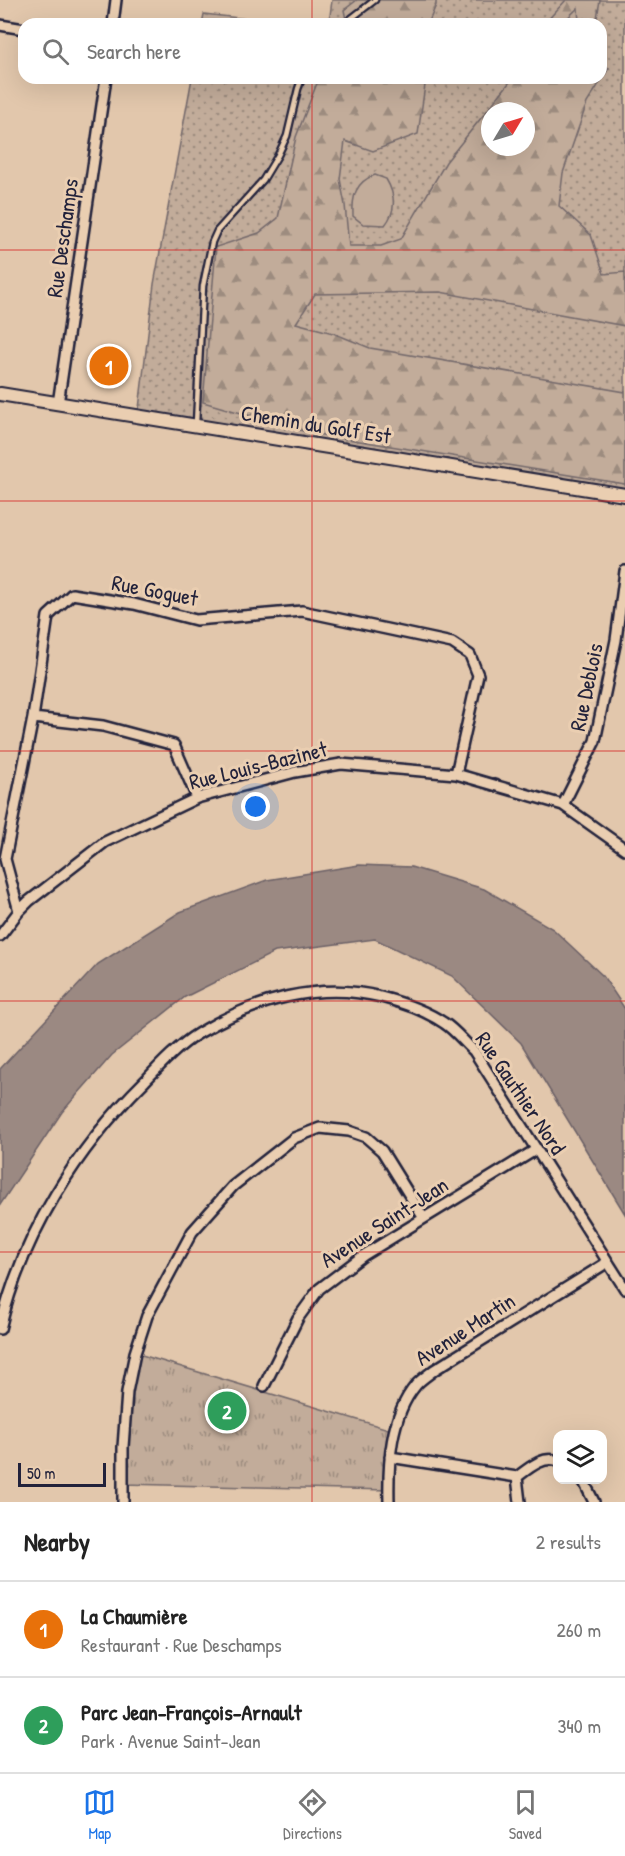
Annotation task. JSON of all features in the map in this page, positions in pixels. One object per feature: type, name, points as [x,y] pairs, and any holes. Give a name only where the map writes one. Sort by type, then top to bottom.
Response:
[{"type":"street","points":[[114,18],[116,0]]},
{"type":"street","points":[[0,25],[18,28]]},
{"type":"street","name":"Rue Deschamps","points":[[57,404],[105,84]]},
{"type":"street","name":"Chemin du Golf Est","points":[[0,394],[625,495]]},
{"type":"street","name":"Rue Deblois","points":[[563,805],[596,741],[620,641],[625,571]]},
{"type":"street","name":"Rue Goguet","points":[[18,910],[5,859],[33,718],[48,616],[72,594],[134,604],[196,620],[302,611],[452,643],[470,655],[478,675],[456,774]]},
{"type":"street","points":[[33,718],[103,726],[174,745],[197,798]]},
{"type":"street","name":"Rue Louis-Bazinet","points":[[0,936],[18,910],[105,842],[197,798],[295,772],[341,764],[456,774],[563,805],[625,849]]},
{"type":"street","name":"Rue Gauthier Nord","points":[[0,1329],[5,1309],[40,1222],[63,1181],[114,1111],[159,1066],[198,1034],[237,1013],[283,998],[317,991],[369,994],[410,1005],[445,1023],[474,1051],[625,1289]]},
{"type":"street","points":[[123,1502],[123,1447],[127,1392],[135,1353],[147,1316],[192,1232],[233,1186],[294,1138],[320,1128],[349,1131],[366,1137],[382,1151],[423,1217]]},
{"type":"street","name":"Avenue Saint-Jean","points":[[264,1386],[298,1318],[319,1289],[364,1255],[423,1217],[537,1149]]},
{"type":"street","name":"Avenue Martin","points":[[389,1502],[390,1457],[395,1431],[406,1400],[417,1384],[434,1370],[608,1262]]},
{"type":"street","points":[[390,1457],[517,1477],[534,1464],[553,1460]]},
{"type":"street","points":[[517,1477],[520,1502]]},
{"type":"street","points":[[585,1484],[594,1502]]},
{"type":"lane","points":[[352,18],[375,0]]},
{"type":"lane","points":[[196,426],[203,286],[212,242],[217,231],[263,180],[278,155],[287,135],[300,84]]},
{"type":"green space","points":[[332,0],[625,0],[625,500],[138,417],[154,284],[191,84],[607,84],[607,18],[330,18]]},
{"type":"green space","points":[[357,0],[436,0],[431,18],[346,18],[344,10]]},
{"type":"green space","points":[[566,0],[600,0],[597,18],[579,18],[578,8],[567,18],[550,18]]},
{"type":"green space","points":[[204,14],[238,18],[203,18]]},
{"type":"green space","points":[[317,84],[425,84],[418,134],[373,151],[345,141],[340,179],[349,246],[381,246],[401,239],[446,162],[481,118],[481,156],[535,156],[535,102],[494,102],[508,84],[599,84],[587,103],[563,173],[559,206],[591,235],[604,274],[625,272],[625,326],[440,292],[315,294],[296,323],[333,333],[370,348],[625,392],[625,484],[310,433],[203,402],[216,247],[259,233],[278,218],[296,137]]},
{"type":"green space","points":[[375,175],[386,179],[393,196],[393,208],[385,225],[363,224],[353,216],[356,191],[363,182]]},
{"type":"green space","points":[[135,1353],[395,1431],[389,1490],[123,1484]]},
{"type":"shaded area","points":[[359,865],[411,867],[484,889],[553,929],[603,976],[625,1009],[625,1214],[521,1043],[452,976],[375,939],[275,952],[185,997],[112,1055],[62,1112],[0,1205],[0,1069],[98,964],[180,912],[267,880]]},
{"type":"building","points":[[102,349],[122,352],[117,382],[97,379]]},
{"type":"place","name":"La Chaumière","points":[[109,366]]},
{"type":"place","name":"Parc Jean-François-Arnault","points":[[227,1411]]}]
